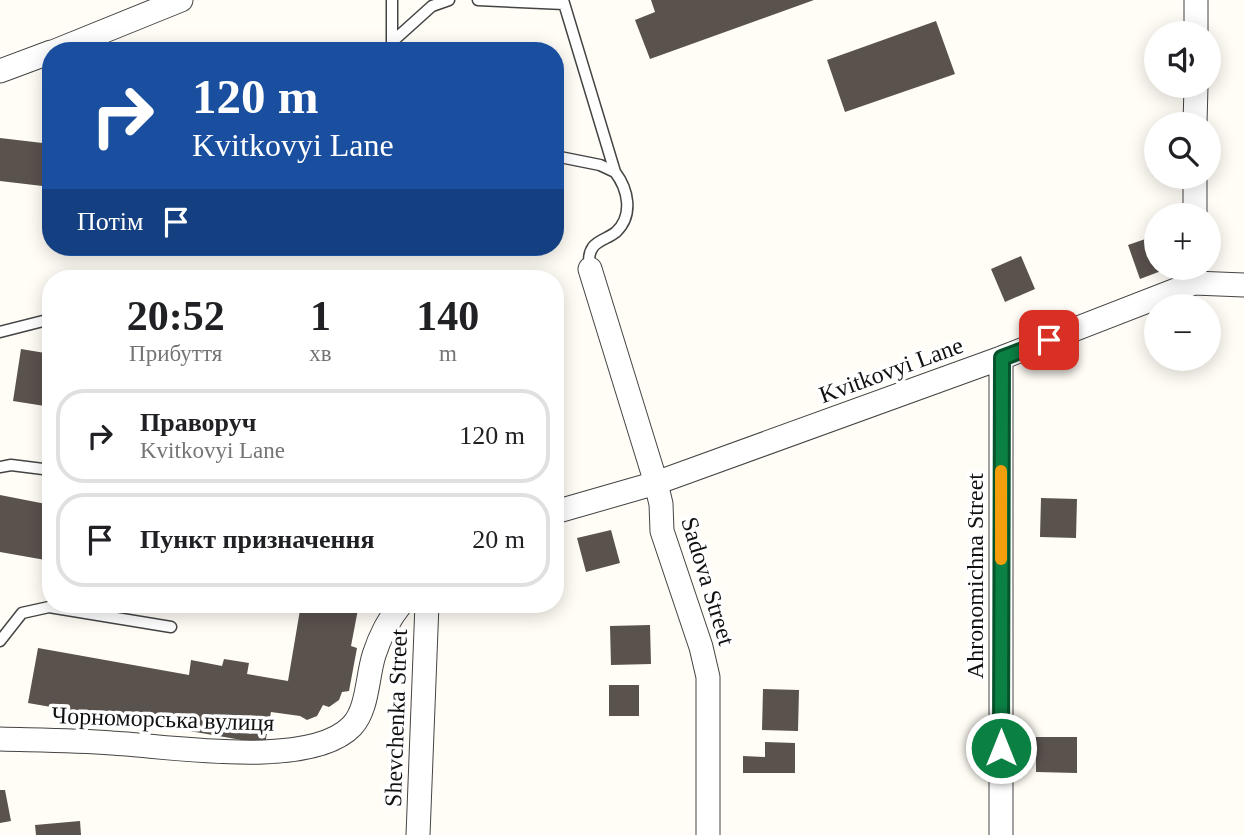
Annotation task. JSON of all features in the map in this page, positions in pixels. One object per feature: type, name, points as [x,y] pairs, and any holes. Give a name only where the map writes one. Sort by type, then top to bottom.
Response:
[{"type":"street","points":[[78,42],[181,0]]},
{"type":"street","points":[[1196,0],[1196,21]]},
{"type":"street","points":[[0,71],[42,56]]},
{"type":"street","name":"Sadova Street","points":[[590,269],[656,483],[661,504],[662,531],[708,677],[708,835]]},
{"type":"street","name":"Kvitkovyi Lane","points":[[564,509],[656,483],[1002,358],[1182,280]]},
{"type":"street","name":"Kvitkovyi Lane","points":[[1219,280],[1244,285]]},
{"type":"street","name":"Ahronomichna Street","points":[[1001,835],[1002,358]]},
{"type":"street","name":"Чорноморська вулиця","points":[[0,739],[111,742],[247,752],[320,745],[338,737],[354,725],[362,706],[378,645],[394,613]]},
{"type":"street","name":"Shevchenka Street","points":[[418,835],[427,613]]},
{"type":"lane","points":[[392,0],[392,42]]},
{"type":"lane","points":[[397,42],[432,6],[449,0]]},
{"type":"lane","points":[[478,0],[563,2],[615,172],[623,183],[628,199],[625,217],[616,232],[593,246],[589,256],[590,269]]},
{"type":"lane","points":[[564,158],[600,165],[615,172]]},
{"type":"lane","points":[[0,332],[42,321]]},
{"type":"lane","points":[[0,467],[11,465],[42,469]]},
{"type":"lane","points":[[0,641],[4,632],[22,613],[42,608]]},
{"type":"lane","points":[[85,613],[171,627]]},
{"type":"building","points":[[651,0],[814,0],[650,59],[635,20],[655,12]]},
{"type":"building","points":[[936,21],[955,74],[845,112],[827,60]]},
{"type":"building","points":[[0,138],[42,143],[42,186],[0,181]]},
{"type":"building","points":[[1144,239],[1144,277],[1140,279],[1128,245]]},
{"type":"building","points":[[1021,256],[1035,289],[1005,302],[991,269]]},
{"type":"building","points":[[21,349],[42,352],[42,406],[13,401]]},
{"type":"building","points":[[0,495],[42,503],[42,559],[0,552]]},
{"type":"building","points":[[1041,498],[1077,499],[1076,538],[1040,537]]},
{"type":"building","points":[[611,530],[620,563],[586,572],[577,538]]},
{"type":"building","points":[[299,613],[357,613],[351,646],[357,648],[349,691],[342,692],[339,700],[329,707],[323,705],[317,716],[307,720],[300,716],[271,712],[265,744],[28,703],[38,648],[189,675],[191,660],[222,666],[224,659],[249,663],[247,674],[288,681]]},
{"type":"building","points":[[650,625],[651,664],[611,665],[610,626]]},
{"type":"building","points":[[609,685],[639,685],[639,716],[609,716]]},
{"type":"building","points":[[763,689],[799,690],[798,731],[762,730]]},
{"type":"building","points":[[1036,737],[1077,737],[1077,773],[1036,772]]},
{"type":"building","points":[[765,742],[795,743],[795,773],[743,773],[743,756],[765,757]]},
{"type":"building","points":[[0,790],[5,790],[11,821],[0,823]]},
{"type":"building","points":[[80,821],[81,835],[36,835],[35,825]]},
{"type":"slow traffic","points":[[1001,471],[1001,559]]},
{"type":"route","points":[[1001,748],[1002,358],[1049,340]]}]
